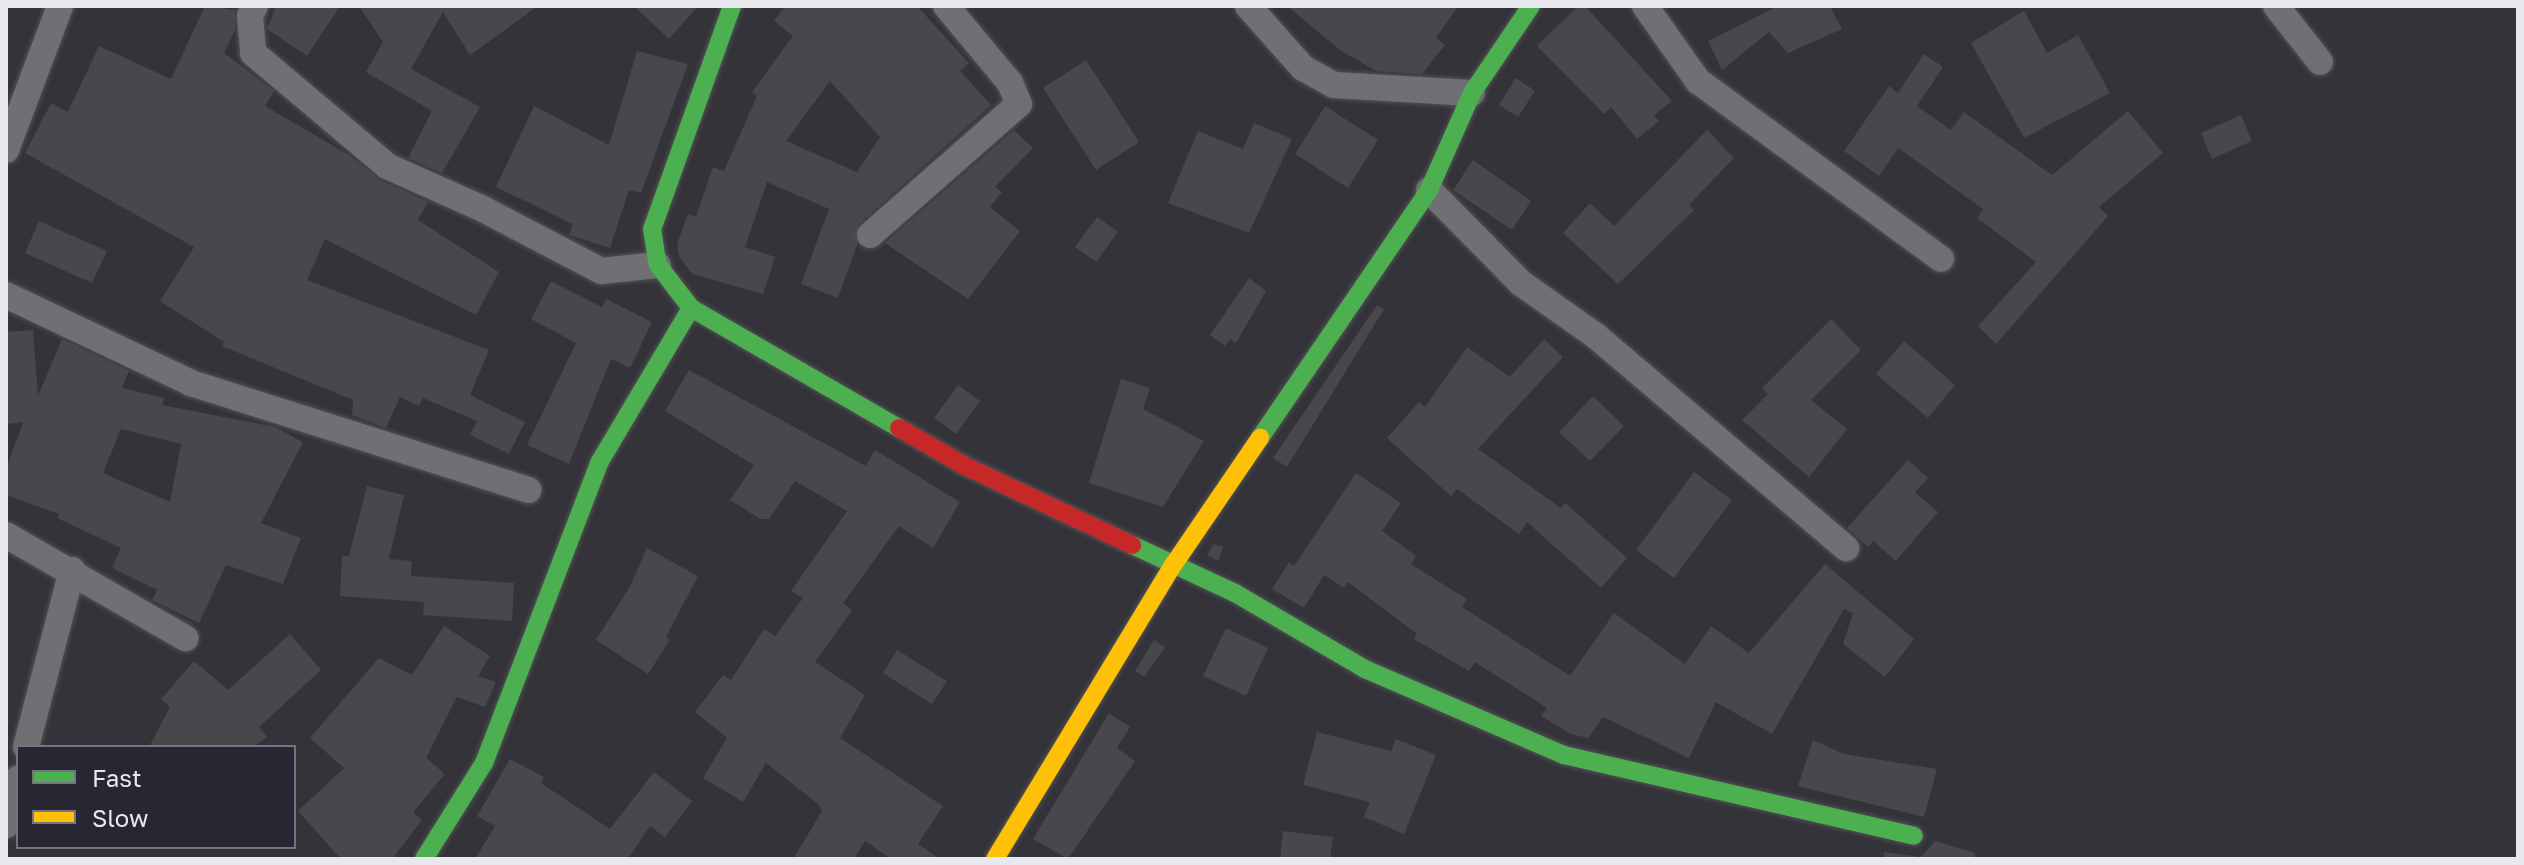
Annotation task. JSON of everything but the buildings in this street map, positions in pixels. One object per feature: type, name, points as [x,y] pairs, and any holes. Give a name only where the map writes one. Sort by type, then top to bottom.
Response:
[{"type":"street","points":[[6,150],[60,6]]},
{"type":"street","points":[[255,6],[250,16],[253,53],[387,166],[483,209],[601,271],[658,265]]},
{"type":"street","points":[[732,6],[652,229],[658,265],[691,308],[965,466],[1174,564],[1365,669],[1564,755],[1914,836]]},
{"type":"street","points":[[870,235],[1019,104],[1010,83],[946,6]]},
{"type":"street","points":[[1248,6],[1303,68],[1334,85],[1472,93]]},
{"type":"street","points":[[995,859],[1174,564],[1429,190],[1472,93],[1531,6]]},
{"type":"street","points":[[1645,6],[1698,81],[1941,259]]},
{"type":"street","points":[[2276,6],[2320,62]]},
{"type":"street","points":[[1429,190],[1521,283],[1596,336],[1846,548]]},
{"type":"street","points":[[6,295],[191,383],[528,490]]},
{"type":"street","points":[[424,859],[484,763],[517,688],[599,463],[691,308]]},
{"type":"street","points":[[6,535],[72,570],[185,638]]},
{"type":"street","points":[[27,745],[72,570]]},
{"type":"street","points":[[6,825],[16,787]]},
{"type":"traffic: fast","points":[[732,6],[652,229],[658,265],[691,308],[899,428]]},
{"type":"traffic: fast","points":[[1260,438],[1429,190],[1472,93],[1531,6]]},
{"type":"traffic: fast","points":[[424,859],[484,763],[599,463],[691,308]]},
{"type":"traffic: fast","points":[[1132,545],[1235,593],[1365,669],[1564,755],[1914,836]]},
{"type":"traffic: slow","points":[[995,859],[1174,564],[1260,438]]},
{"type":"traffic: jam","points":[[899,428],[965,466],[1132,545]]}]
